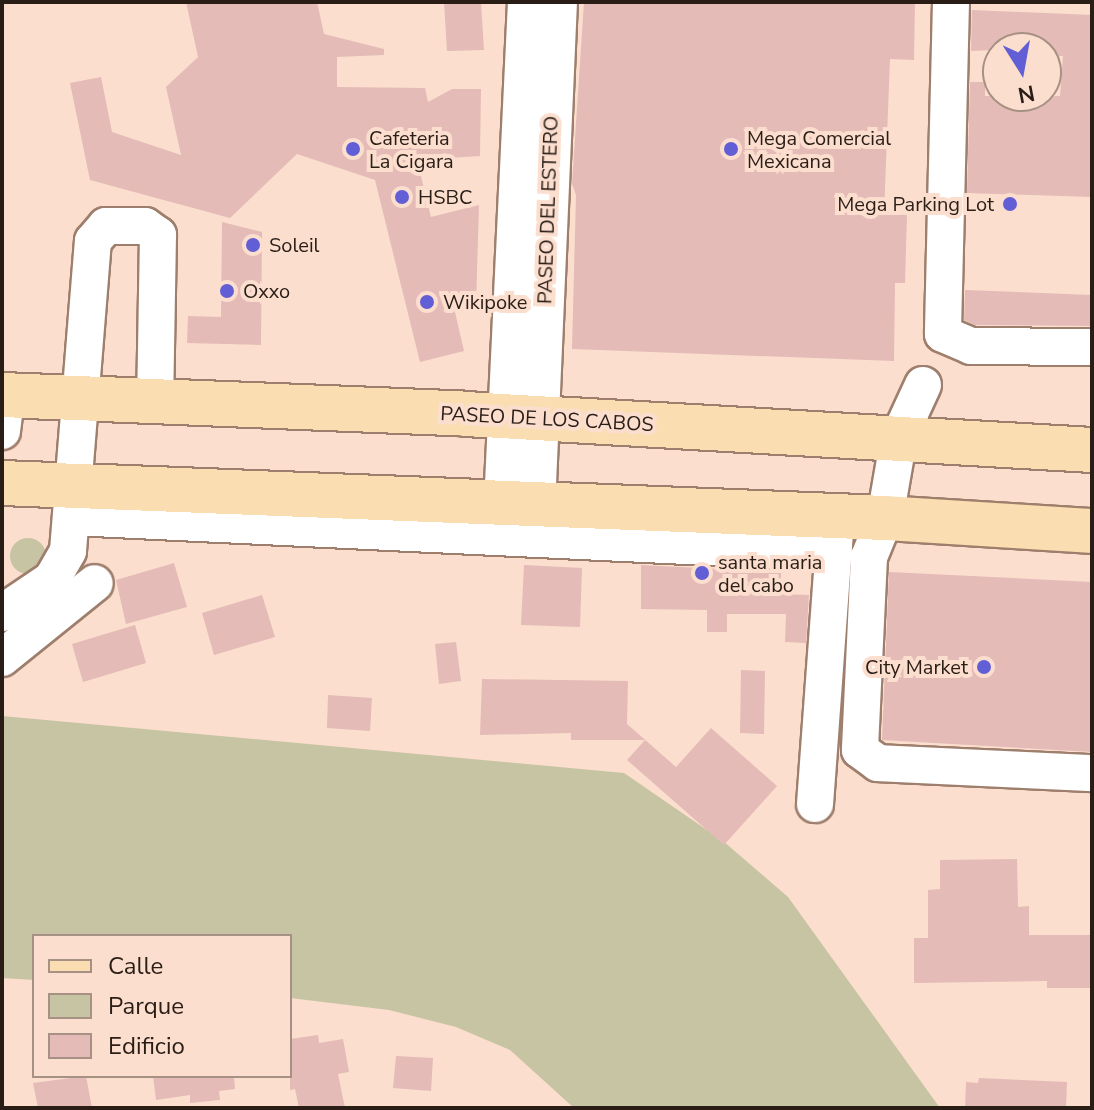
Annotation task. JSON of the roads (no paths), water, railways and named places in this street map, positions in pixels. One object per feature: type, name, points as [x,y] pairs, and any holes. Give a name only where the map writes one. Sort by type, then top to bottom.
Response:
[{"type":"main road","name":"PASEO DE LOS CABOS","points":[[3,407],[85,399],[155,401],[899,437],[1092,450]]},
{"type":"main road","points":[[2,483],[74,501],[520,506],[834,535],[885,518],[1092,531]]},
{"type":"street","name":"PASEO DEL ESTERO","points":[[520,506],[524,418],[546,214],[535,128],[526,2]]},
{"type":"street","name":"PASEO DEL ESTERO","points":[[535,128],[559,2]]},
{"type":"street","points":[[951,2],[943,334],[971,346],[1092,347]]},
{"type":"street","points":[[2,613],[63,566],[74,501],[85,399],[93,241],[100,228],[145,226],[158,235],[155,401]]},
{"type":"street","points":[[923,385],[899,437],[885,518],[869,557],[860,750],[878,763],[1092,773]]},
{"type":"street","points":[[74,501],[834,535],[815,804]]},
{"type":"street","points":[[2,658],[95,583]]},
{"type":"place","name":"Cafeteria La Cigara","points":[[353,149]]},
{"type":"place","name":"Mega Comercial Mexicana","points":[[731,149]]},
{"type":"place","name":"HSBC","points":[[402,197]]},
{"type":"place","name":"Mega Parking Lot","points":[[1010,204]]},
{"type":"place","name":"Soleil","points":[[253,245]]},
{"type":"place","name":"Oxxo","points":[[227,291]]},
{"type":"place","name":"Wikipoke","points":[[427,302]]},
{"type":"place","name":"santa maria del cabo","points":[[702,573]]},
{"type":"place","name":"City Market","points":[[984,667]]}]
